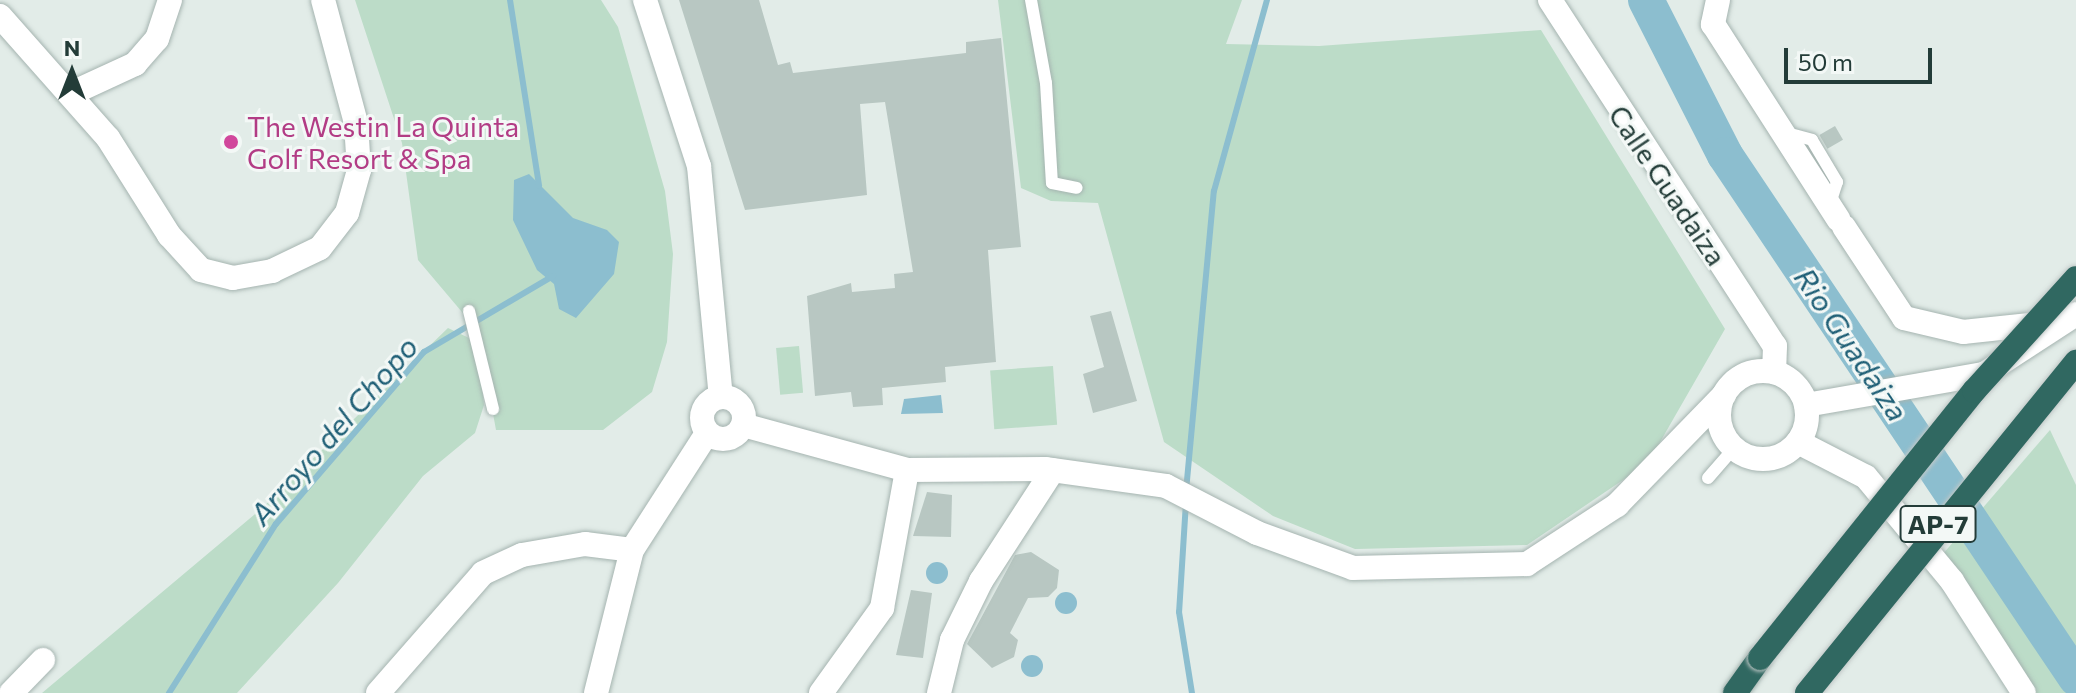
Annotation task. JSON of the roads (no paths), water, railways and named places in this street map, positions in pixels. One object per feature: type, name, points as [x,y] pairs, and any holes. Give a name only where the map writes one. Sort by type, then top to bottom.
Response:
[{"type":"highway","name":"AP-7","points":[[1735,693],[1974,391],[2076,278]]},
{"type":"highway","name":"AP-7","points":[[1807,693],[2076,362]]},
{"type":"street","points":[[70,94],[135,64],[157,39],[170,0]]},
{"type":"street","points":[[0,16],[70,94],[201,270],[233,278],[272,271],[320,248],[347,213],[359,170],[349,76],[323,0]]},
{"type":"street","points":[[645,0],[699,166],[721,397]]},
{"type":"street","name":"Calle Guadaiza","points":[[1550,0],[1775,346],[1774,372]]},
{"type":"street","points":[[1718,0],[1713,24],[1904,318],[1963,332],[2069,318]]},
{"type":"street","points":[[743,425],[907,470],[1053,470],[1166,486],[1257,533],[1353,568],[1527,564],[1617,505],[1744,375],[1774,372],[1817,402],[1914,387],[1984,374],[2069,318]]},
{"type":"street","points":[[1724,395],[1720,423],[1734,448],[1760,459],[1798,442],[1817,402]]},
{"type":"street","points":[[721,397],[740,404],[743,425]]},
{"type":"street","points":[[596,693],[632,550],[707,433],[702,414],[721,397]]},
{"type":"street","points":[[707,433],[728,439],[743,425]]},
{"type":"street","points":[[1798,442],[1866,477],[1952,581],[2024,693]]},
{"type":"street","points":[[821,693],[882,608],[907,470]]},
{"type":"street","points":[[939,693],[952,640],[981,581],[1053,470]]},
{"type":"street","points":[[378,693],[483,573],[522,555],[585,544],[632,550]]},
{"type":"street","points":[[11,693],[43,660]]},
{"type":"lane","points":[[1031,0],[1050,118],[1052,183],[1077,188]]},
{"type":"lane","points":[[469,311],[493,409]]},
{"type":"lane","points":[[1708,478],[1734,448]]},
{"type":"water","points":[[529,174],[573,218],[607,230],[619,242],[614,274],[576,318],[559,309],[554,284],[537,270],[513,220],[514,180]]},
{"type":"water","points":[[941,395],[943,413],[901,414],[904,399]]},
{"type":"water","points":[[937,562],[945,565],[948,573],[945,581],[937,584],[929,581],[926,573],[929,565]]},
{"type":"water","points":[[1066,592],[1074,595],[1077,603],[1074,611],[1066,614],[1058,611],[1055,603],[1058,595]]},
{"type":"water","points":[[1032,655],[1040,658],[1043,666],[1040,674],[1032,677],[1024,674],[1021,666],[1024,658]]},
{"type":"waterway","name":"Arroyo del Chopo","points":[[510,0],[539,186]]},
{"type":"waterway","points":[[1186,491],[1214,191],[1267,0]]},
{"type":"waterway","name":"Rio Guadaiza","points":[[1646,0],[1725,155],[2076,678]]},
{"type":"waterway","name":"Arroyo del Chopo","points":[[169,693],[276,524],[424,352],[553,276]]},
{"type":"waterway","points":[[1186,502],[1179,612],[1192,693]]},
{"type":"place","name":"The Westin La Quinta Golf Resort & Spa","points":[[231,142]]}]
